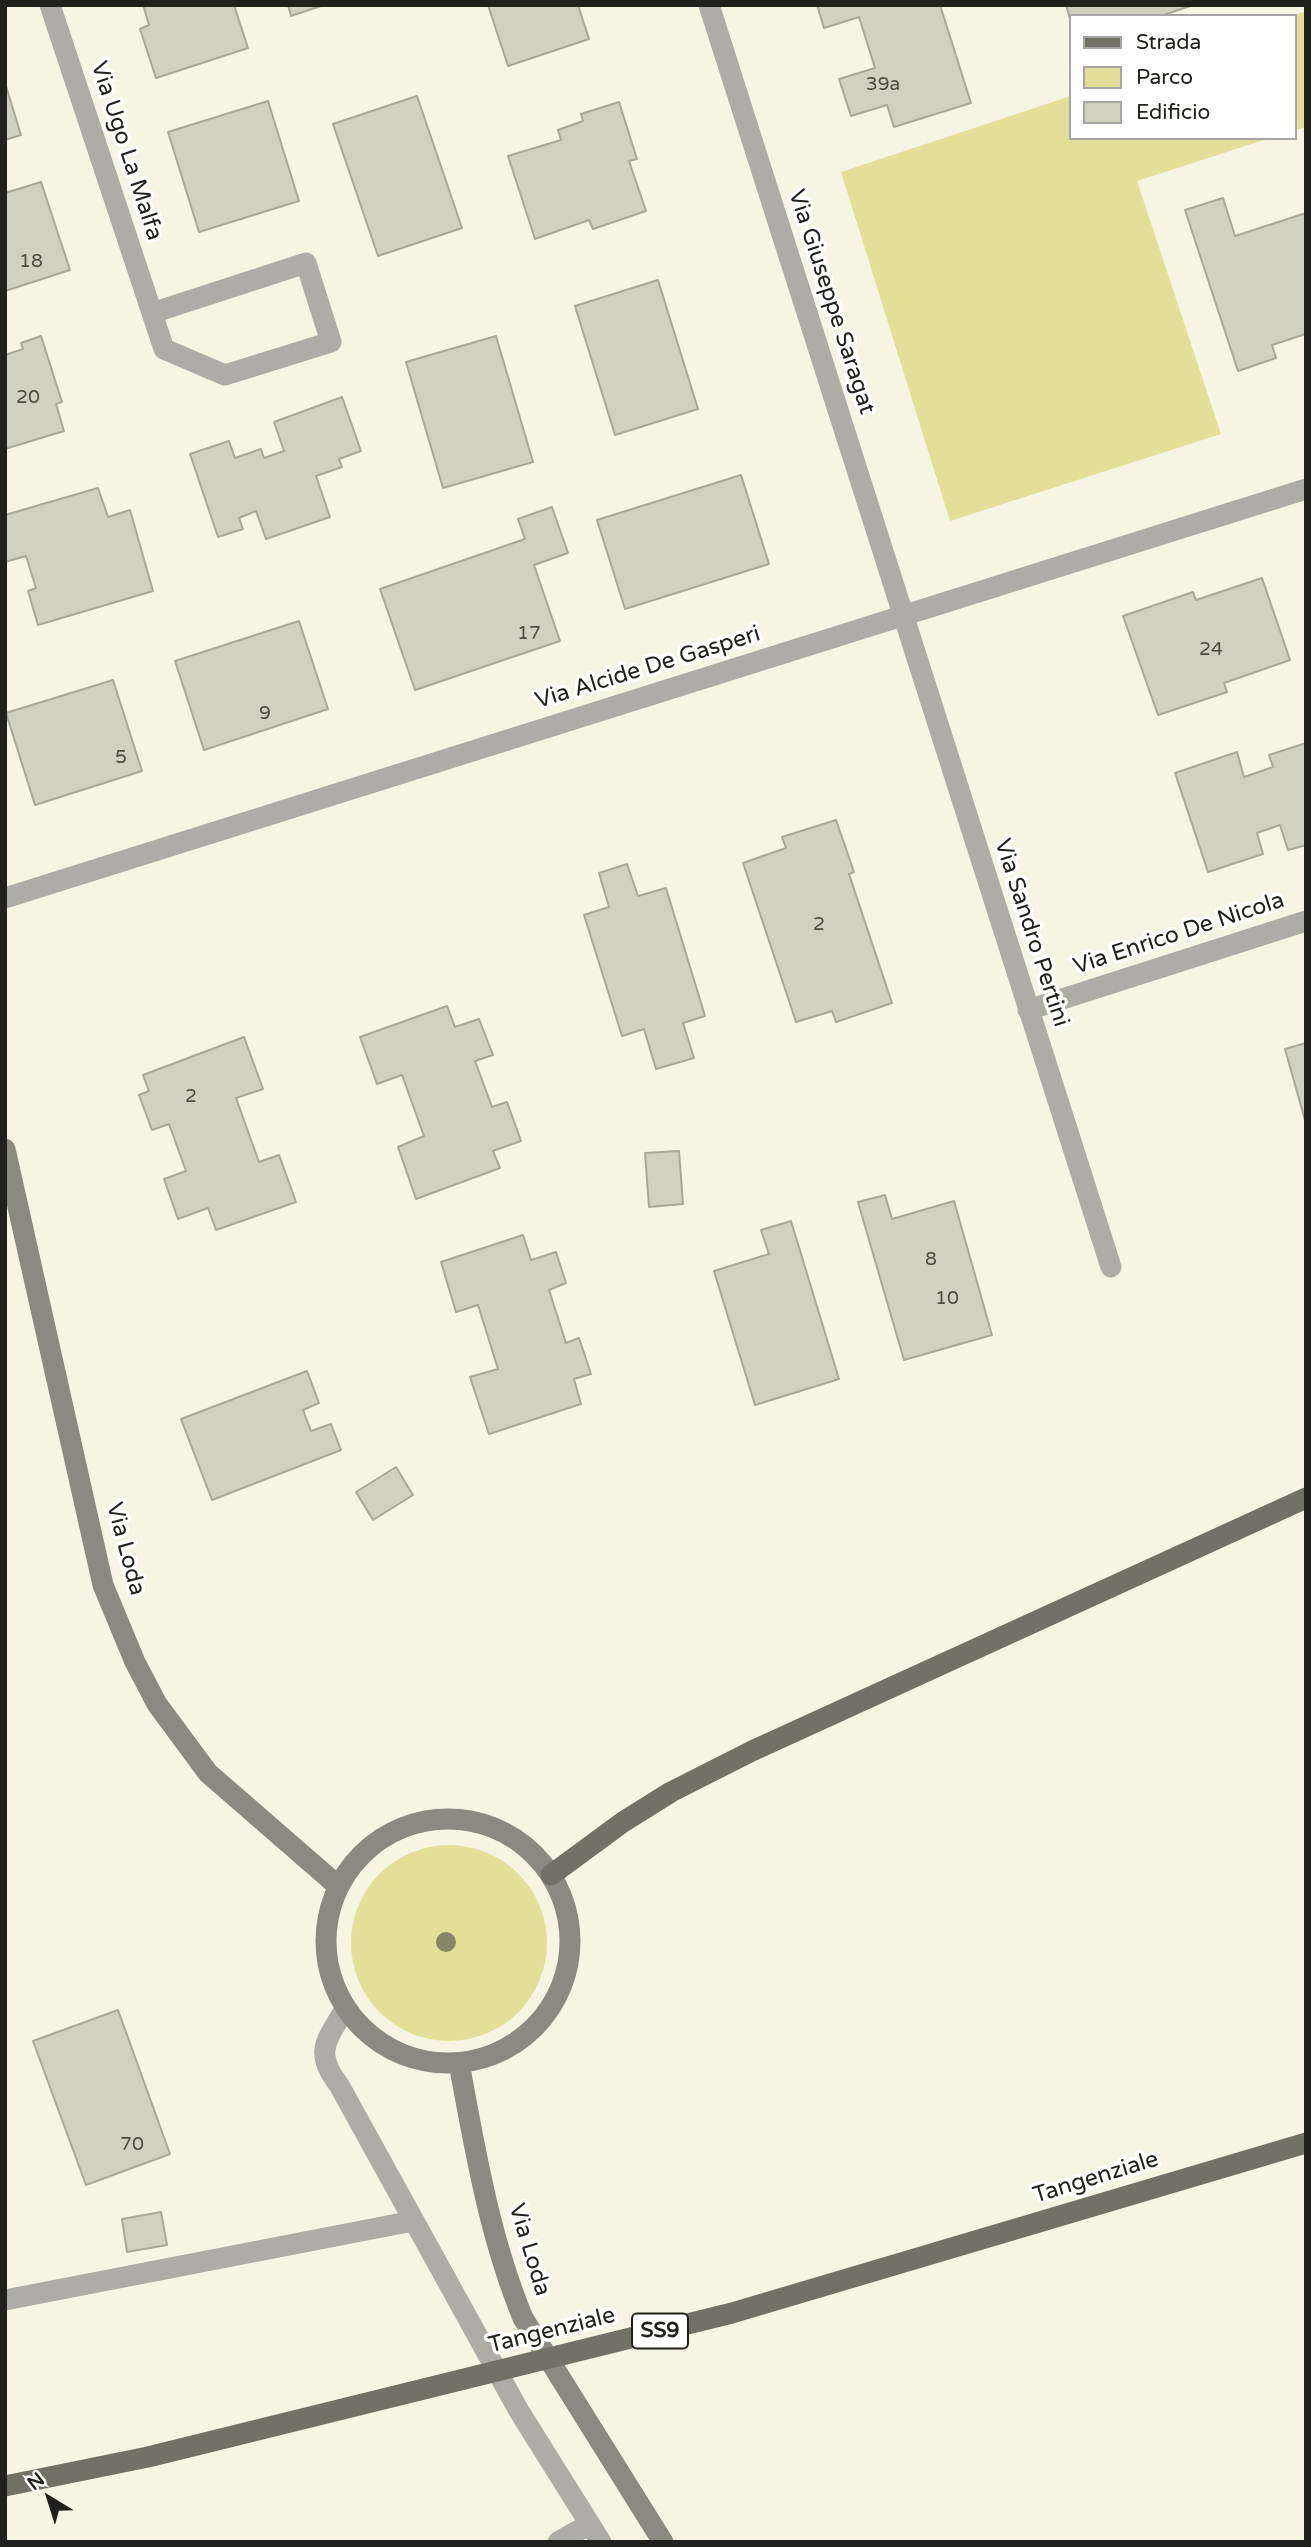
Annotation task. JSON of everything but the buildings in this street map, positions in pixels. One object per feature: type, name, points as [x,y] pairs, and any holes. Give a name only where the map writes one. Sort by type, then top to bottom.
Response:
[{"type":"main road","name":"Via Loda","points":[[5,1149],[103,1585],[135,1662],[157,1704],[208,1773],[338,1886]]},
{"type":"main road","points":[[551,1875],[623,1822],[671,1792],[741,1757],[1306,1498]]},
{"type":"main road","points":[[442,1819],[492,1827],[515,1839],[535,1855],[551,1875],[569,1922],[570,1947],[566,1972],[558,1994],[545,2016],[528,2035],[507,2049],[484,2059],[459,2063],[421,2061],[395,2052],[371,2038],[345,2010],[327,1962],[327,1923],[338,1886],[352,1865],[381,1839],[416,1823],[442,1819]]},
{"type":"main road","name":"Via Loda","points":[[459,2063],[492,2224],[508,2280],[523,2318],[663,2542]]},
{"type":"main road","name":"Tangenziale","points":[[5,2486],[148,2457],[732,2313],[1306,2143]]},
{"type":"street","name":"Via Ugo La Malfa","points":[[50,5],[152,313],[164,348],[225,375],[331,342],[306,263],[152,313]]},
{"type":"street","name":"Via Giuseppe Saragat","points":[[709,5],[904,615]]},
{"type":"street","name":"Via Alcide De Gasperi","points":[[5,898],[1306,489]]},
{"type":"street","name":"Via Sandro Pertini","points":[[904,615],[1111,1267]]},
{"type":"street","name":"Via Enrico De Nicola","points":[[1028,1010],[1306,921]]},
{"type":"street","points":[[345,2010],[325,2042],[325,2067],[339,2085],[519,2411],[595,2533],[558,2542]]},
{"type":"street","points":[[5,2300],[413,2221]]},
{"type":"green space","points":[[1306,11],[1306,127],[1297,129],[1297,14]]},
{"type":"green space","points":[[1070,96],[1070,140],[1264,140],[1137,181],[1221,434],[950,521],[841,172]]},
{"type":"green space","points":[[449,1845],[486,1853],[518,1874],[539,1906],[547,1943],[539,1980],[518,2012],[486,2033],[449,2041],[412,2033],[380,2012],[359,1980],[351,1943],[359,1906],[380,1874],[412,1853]]}]
